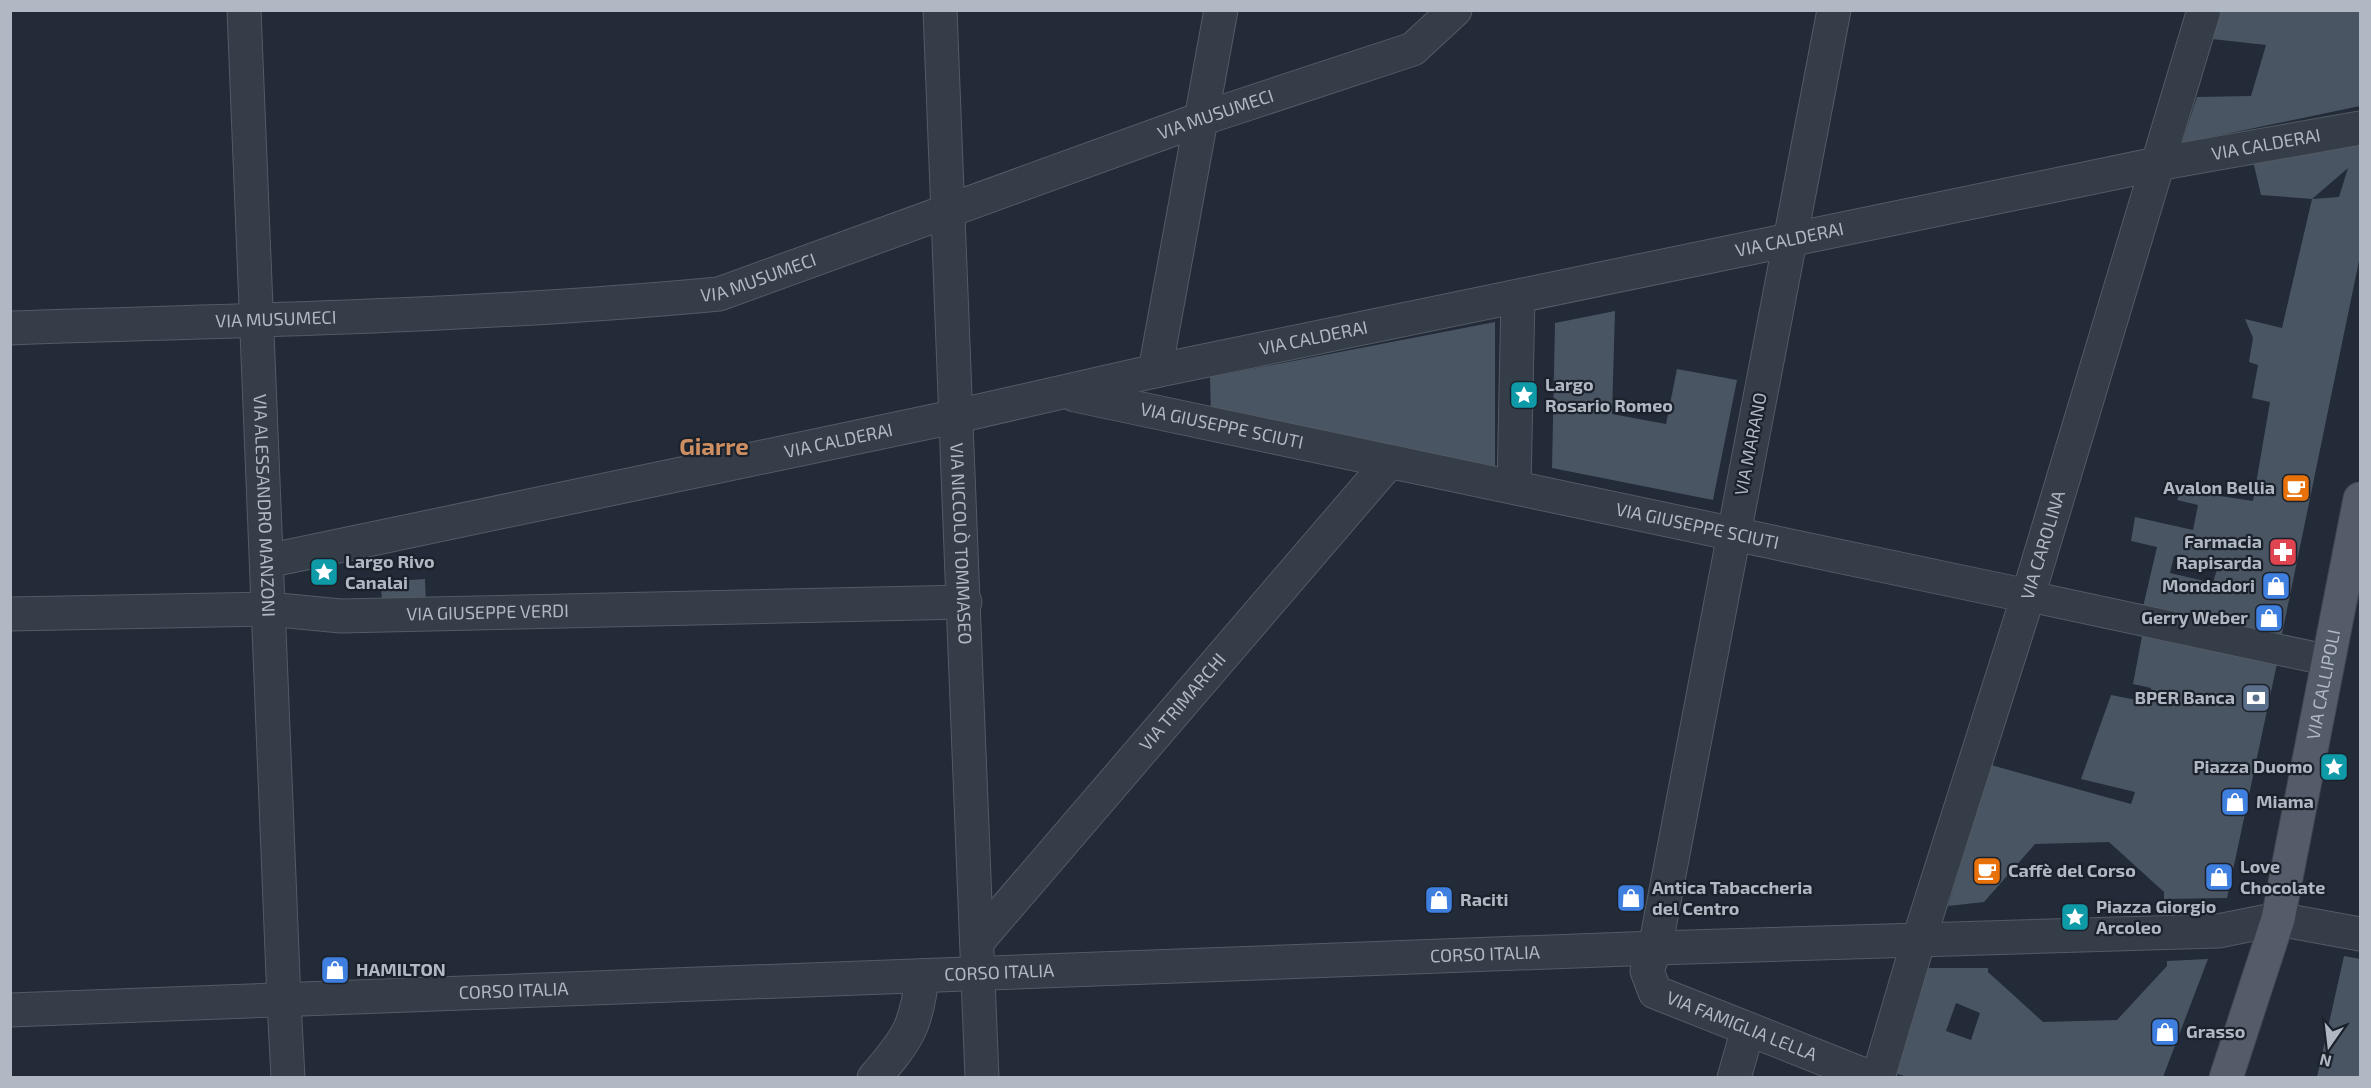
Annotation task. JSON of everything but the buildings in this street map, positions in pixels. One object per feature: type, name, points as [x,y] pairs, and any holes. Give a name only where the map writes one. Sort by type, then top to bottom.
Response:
[{"type":"main road","name":"VIA CALLIPOLI","points":[[2226,1077],[2278,920],[2327,660],[2360,506]]},
{"type":"street","name":"VIA ALESSANDRO MANZONI","points":[[244,10],[288,1077]]},
{"type":"street","name":"VIA NICCOLÒ TOMMASEO","points":[[940,10],[953,417],[965,602],[982,1077]]},
{"type":"street","points":[[1155,371],[1221,10]]},
{"type":"street","name":"VIA MUSUMECI","points":[[10,328],[258,320],[638,302],[719,294],[1201,119],[1413,49],[1455,10]]},
{"type":"street","name":"VIA MARANO","points":[[1655,948],[1733,532],[1792,241],[1834,10]]},
{"type":"street","name":"VIA CAROLINA","points":[[1878,1077],[1919,939],[2028,596],[2204,10]]},
{"type":"street","name":"VIA CALDERAI","points":[[267,561],[1067,393],[1155,371],[2157,164],[2361,128]]},
{"type":"street","points":[[1514,487],[1518,297]]},
{"type":"street","name":"VIA GIUSEPPE SCIUTI","points":[[1067,393],[1733,532],[2327,660]]},
{"type":"street","name":"VIA TRIMARCHI","points":[[977,942],[1389,462]]},
{"type":"street","name":"VIA GIUSEPPE VERDI","points":[[10,614],[268,609],[341,616],[965,602]]},
{"type":"street","points":[[2278,920],[2361,934]]},
{"type":"street","name":"CORSO ITALIA","points":[[10,1011],[1655,948],[2218,931],[2278,920]]},
{"type":"street","name":"VIA FAMIGLIA LELLA","points":[[1655,948],[1647,970],[1655,992],[1872,1077]]},
{"type":"street","points":[[874,1077],[894,1054],[914,1023],[922,976]]},
{"type":"street","points":[[1734,1077],[1748,1029]]},
{"type":"place","name":"Largo Rosario Romeo","points":[[1524,395]]},
{"type":"place","name":"Avalon Bellia","points":[[2296,488]]},
{"type":"place","name":"Farmacia Rapisarda","points":[[2283,552]]},
{"type":"place","name":"Largo Rivo Canalai","points":[[324,572]]},
{"type":"place","name":"Mondadori","points":[[2276,586]]},
{"type":"place","name":"Gerry Weber","points":[[2269,618]]},
{"type":"place","name":"BPER Banca","points":[[2256,698]]},
{"type":"place","name":"Piazza Duomo","points":[[2334,767]]},
{"type":"place","name":"Miama","points":[[2235,802]]},
{"type":"place","name":"Caffè del Corso","points":[[1987,871]]},
{"type":"place","name":"Love Chocolate","points":[[2219,877]]},
{"type":"place","name":"Antica Tabaccheria del Centro","points":[[1631,898]]},
{"type":"place","name":"Raciti","points":[[1439,900]]},
{"type":"place","name":"Piazza Giorgio Arcoleo","points":[[2075,917]]},
{"type":"place","name":"HAMILTON","points":[[335,970]]},
{"type":"place","name":"Grasso","points":[[2165,1032]]},
{"type":"district","name":"Giarre","points":[[714,447]]}]
